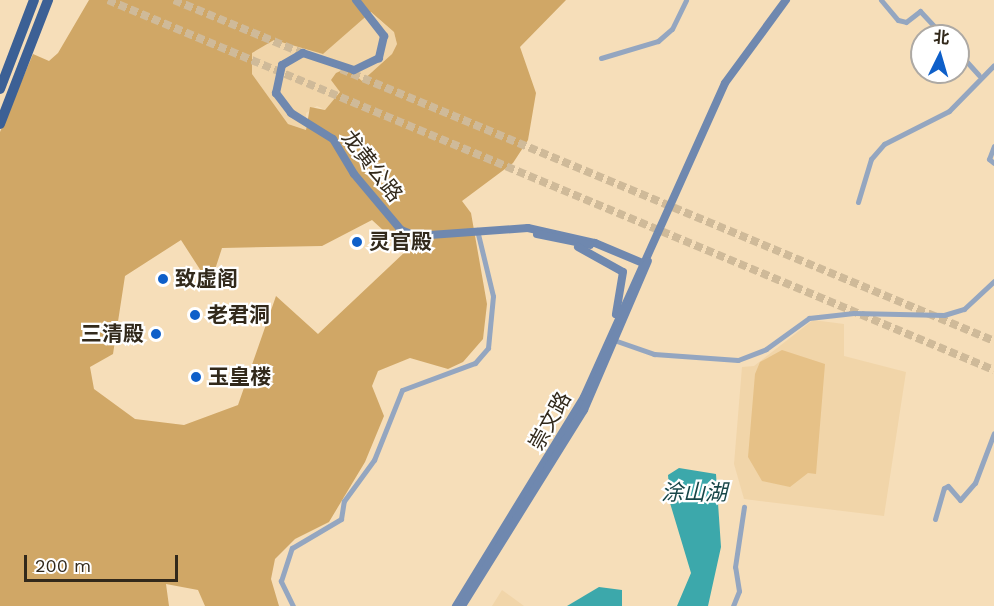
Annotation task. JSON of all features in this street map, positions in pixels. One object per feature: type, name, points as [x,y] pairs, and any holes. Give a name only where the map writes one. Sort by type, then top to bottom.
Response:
[{"type":"highway","points":[[0,89],[34,0]]},
{"type":"highway","points":[[0,124],[48,0]]},
{"type":"main road","name":"龙黄公路","points":[[356,0],[384,36],[379,58],[354,70],[303,53],[282,65],[276,93],[291,113],[333,140],[360,182],[401,230],[416,237],[476,228],[538,232],[594,246],[644,265]]},
{"type":"main road","name":"崇文路","points":[[462,606],[542,484],[612,340],[724,83],[786,0]]},
{"type":"main road","points":[[567,239],[609,259],[622,272],[612,340]]},
{"type":"main road","name":"崇文路","points":[[456,606],[531,491],[584,397],[612,340]]},
{"type":"street","points":[[601,58],[658,41],[672,29],[686,0]]},
{"type":"street","points":[[881,0],[898,20],[906,22],[920,11],[932,24]]},
{"type":"street","points":[[970,65],[979,75]]},
{"type":"street","points":[[858,202],[871,159],[884,144],[949,111],[979,75],[994,65]]},
{"type":"street","points":[[994,146],[989,159],[994,163]]},
{"type":"street","points":[[293,606],[281,581],[292,548],[341,519],[344,501],[374,460],[402,390],[475,363],[488,348],[492,296],[476,228]]},
{"type":"street","points":[[612,340],[654,354],[724,361],[765,349],[809,318],[854,313],[944,315],[964,309],[994,281]]},
{"type":"street","points":[[936,519],[944,488],[948,486],[960,500],[975,483],[994,433]]},
{"type":"street","points":[[733,606],[739,591],[735,567],[744,507]]},
{"type":"shaded area","points":[[89,0],[566,0],[520,47],[536,93],[528,140],[513,163],[462,201],[471,213],[487,304],[483,339],[463,362],[448,369],[410,358],[378,371],[372,386],[384,416],[365,462],[329,522],[295,539],[275,559],[271,579],[279,606],[205,606],[198,590],[166,584],[169,606],[0,606],[0,132],[33,54],[49,61],[58,53]],"holes":[[[371,12],[394,32],[397,44],[392,54],[362,81],[347,68],[336,73],[331,80],[340,92],[325,110],[310,107],[306,130],[288,124],[252,74],[252,53],[274,40],[323,54]],[[372,220],[406,251],[318,334],[276,296],[238,405],[184,425],[135,419],[94,389],[90,367],[113,354],[125,276],[181,240],[210,285],[222,248],[322,246]]]},
{"type":"shaded area","points":[[370,12],[394,32],[397,44],[392,54],[362,81],[349,72],[332,80],[340,92],[325,110],[317,106],[306,113],[306,130],[288,124],[252,74],[252,53],[274,40],[323,54]]},
{"type":"shaded area","points":[[813,320],[844,324],[844,356],[906,372],[884,516],[744,499],[734,464],[742,367],[754,366]]},
{"type":"shaded area","points":[[782,350],[825,364],[816,474],[808,473],[790,487],[762,481],[748,457],[755,374],[760,362]]},
{"type":"shaded area","points":[[502,590],[524,606],[492,606]]},
{"type":"water","name":"涂山湖","points":[[679,468],[716,474],[721,547],[708,606],[677,606],[691,573],[670,503],[668,475]]},
{"type":"water","points":[[599,587],[622,590],[622,606],[567,606]]},
{"type":"tunnel","points":[[108,0],[994,370]]},
{"type":"tunnel","points":[[174,0],[307,55]]},
{"type":"tunnel","points":[[341,69],[994,341]]},
{"type":"place","name":"灵官殿","points":[[357,242]]},
{"type":"place","name":"致虚阁","points":[[163,279]]},
{"type":"place","name":"老君洞","points":[[195,315]]},
{"type":"place","name":"三清殿","points":[[156,334]]},
{"type":"place","name":"玉皇楼","points":[[196,377]]}]
